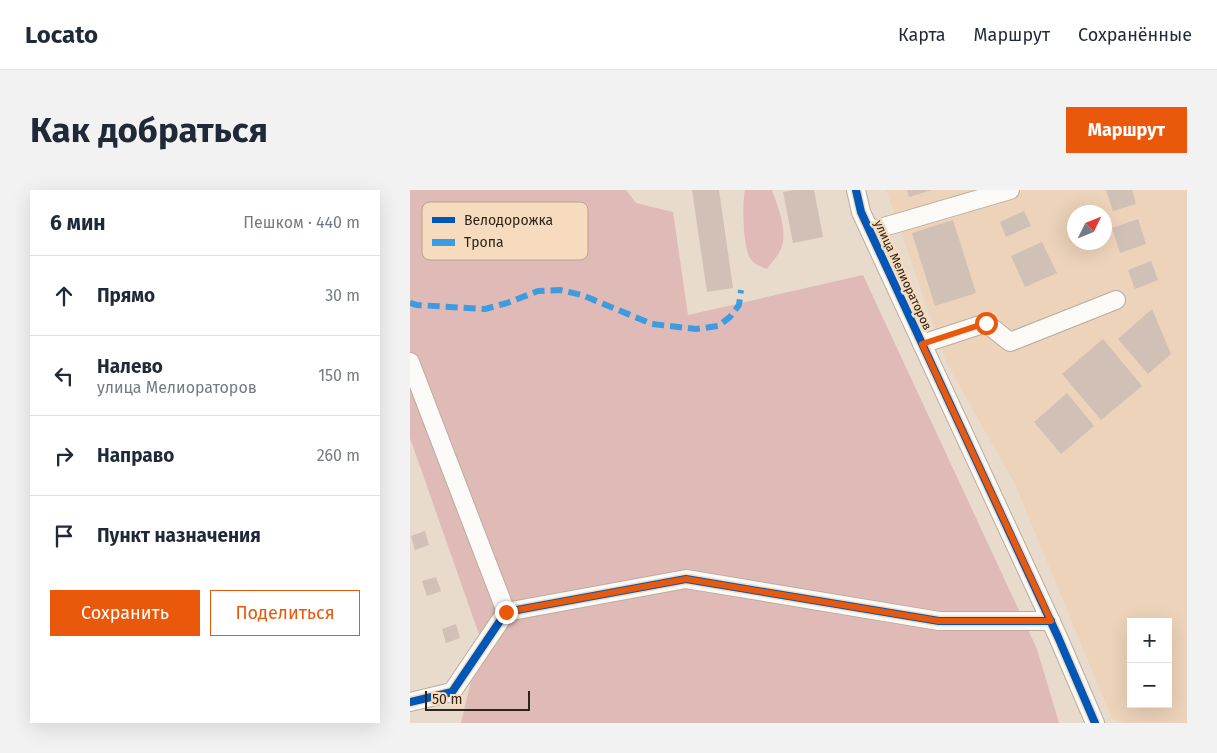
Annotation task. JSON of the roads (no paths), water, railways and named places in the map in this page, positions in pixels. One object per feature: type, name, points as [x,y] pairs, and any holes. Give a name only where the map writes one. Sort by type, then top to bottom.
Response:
[{"type":"street","name":"улица Мелиораторов","points":[[856,190],[861,212],[1051,621],[1095,723]]},
{"type":"street","points":[[870,231],[1010,190]]},
{"type":"street","points":[[922,344],[986,323],[1010,342],[1116,300]]},
{"type":"street","points":[[410,362],[506,612]]},
{"type":"street","points":[[410,702],[452,692],[506,612],[686,579],[939,621],[1051,621]]}]
